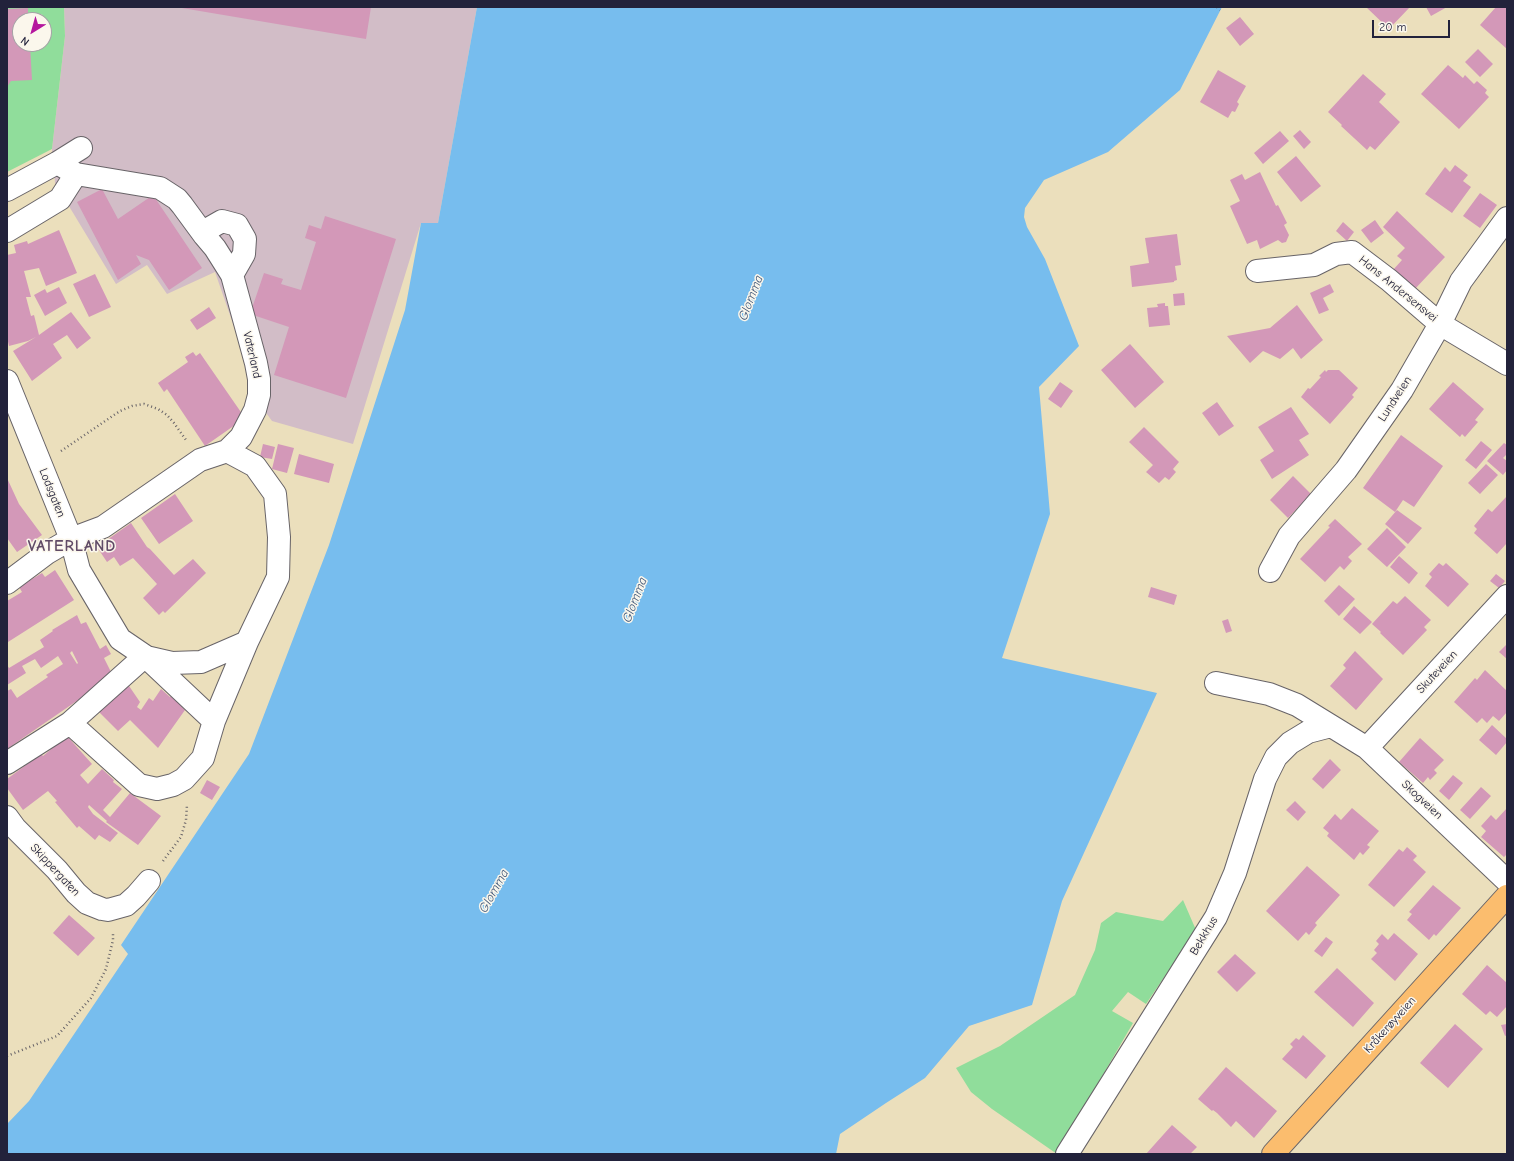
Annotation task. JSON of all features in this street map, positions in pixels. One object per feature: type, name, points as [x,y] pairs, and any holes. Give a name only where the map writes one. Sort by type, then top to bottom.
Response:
[{"type":"main road","name":"Kråkerøyveien","points":[[1273,1154],[1507,893]]},
{"type":"street","points":[[7,190],[81,148]]},
{"type":"street","points":[[7,231],[60,200],[76,174],[57,163]]},
{"type":"street","name":"Vaterland","points":[[76,174],[160,188],[177,199],[215,248],[232,275],[256,363],[259,379],[259,395],[256,410],[241,437],[228,451]]},
{"type":"street","name":"Lundveien","points":[[1270,571],[1289,536],[1346,470],[1402,390],[1440,324],[1462,281],[1507,218]]},
{"type":"street","points":[[204,235],[208,228],[222,221],[237,225],[245,238],[244,254],[232,275]]},
{"type":"street","name":"Hans Andersensvei","points":[[1257,271],[1314,265],[1336,254],[1352,252],[1390,280],[1440,324],[1507,364]]},
{"type":"street","name":"Lodsgaten","points":[[7,381],[71,539],[79,570],[120,639],[145,656]]},
{"type":"street","points":[[7,583],[47,553],[71,539],[102,527],[200,460],[228,451],[255,466],[275,494],[279,537],[278,577],[247,642],[214,721],[202,758],[184,779],[173,785],[157,789],[139,785],[70,722]]},
{"type":"street","name":"Skuteveien","points":[[1367,748],[1507,596]]},
{"type":"street","points":[[145,656],[172,663],[201,662],[247,642]]},
{"type":"street","points":[[145,656],[214,721]]},
{"type":"street","points":[[7,763],[70,722],[145,656]]},
{"type":"street","name":"Skogveien","points":[[1216,683],[1269,694],[1297,705],[1367,748],[1507,893]]},
{"type":"street","name":"Bekkhus","points":[[1067,1154],[1216,918],[1235,873],[1265,778],[1276,757],[1290,743],[1308,732],[1331,726]]},
{"type":"street","name":"Skippergaten","points":[[7,817],[15,828],[57,870],[76,893],[87,903],[102,909],[114,909]]},
{"type":"street","points":[[114,909],[126,905],[149,881]]},
{"type":"path","points":[[1217,7],[1220,10]]},
{"type":"path","points":[[40,463],[120,412],[132,406],[144,404],[158,409],[167,415],[200,460]]},
{"type":"path","points":[[149,881],[181,837],[186,820],[187,807],[184,779]]},
{"type":"path","points":[[7,1056],[57,1036],[91,998],[106,969],[113,940],[114,909]]},
{"type":"shaded area","points":[[64,7],[477,7],[438,223],[421,223],[353,444],[272,421],[253,395],[239,341],[215,272],[167,294],[147,265],[116,284],[55,183],[52,149],[65,36]]},
{"type":"green space","points":[[7,7],[64,7],[65,36],[52,149],[7,172]]},
{"type":"green space","points":[[1183,900],[1196,930],[1146,1004],[1128,992],[1112,1011],[1133,1023],[1057,1154],[992,1109],[971,1092],[956,1068],[1000,1046],[1075,995],[1095,950],[1101,923],[1116,912],[1163,921]]},
{"type":"water","name":"Glomma","points":[[477,7],[1222,7],[1180,90],[1108,152],[1044,180],[1025,208],[1024,217],[1027,227],[1045,259],[1079,346],[1039,387],[1050,514],[1002,658],[1157,693],[1062,901],[1032,1005],[969,1026],[925,1078],[840,1134],[836,1154],[7,1154],[7,1124],[29,1101],[128,954],[121,945],[249,754],[329,545],[405,310],[421,223],[438,223]]},
{"type":"building","points":[[176,7],[371,7],[366,39]]},
{"type":"building","points":[[1366,7],[1410,7],[1389,29]]},
{"type":"building","points":[[1426,7],[1447,7],[1431,16]]},
{"type":"building","points":[[1496,7],[1507,7],[1507,49],[1480,25]]},
{"type":"building","points":[[28,8],[28,12],[12,12],[12,52],[30,52],[32,80],[11,81],[7,87],[7,9]]},
{"type":"building","points":[[1240,17],[1254,34],[1240,46],[1226,28]]},
{"type":"building","points":[[1478,49],[1493,64],[1480,77],[1465,62]]},
{"type":"building","points":[[1448,65],[1463,78],[1465,75],[1474,84],[1477,81],[1487,90],[1485,93],[1489,97],[1459,129],[1421,94]]},
{"type":"building","points":[[1218,70],[1246,86],[1237,102],[1239,104],[1235,112],[1232,111],[1228,118],[1200,102]]},
{"type":"building","points":[[1363,74],[1386,94],[1379,102],[1400,122],[1375,150],[1370,146],[1367,150],[1328,112]]},
{"type":"building","points":[[1300,130],[1311,142],[1304,149],[1293,136]]},
{"type":"building","points":[[1280,131],[1289,141],[1263,164],[1254,153]]},
{"type":"building","points":[[1296,156],[1321,186],[1301,202],[1277,172]]},
{"type":"building","points":[[1455,165],[1468,175],[1463,181],[1471,187],[1452,213],[1425,194],[1445,167],[1450,172]]},
{"type":"building","points":[[1260,172],[1276,206],[1278,205],[1287,223],[1284,225],[1289,235],[1286,242],[1282,243],[1278,240],[1260,249],[1257,240],[1247,244],[1230,206],[1240,201],[1230,180],[1242,174],[1245,180]]},
{"type":"building","points":[[102,189],[118,219],[153,195],[202,268],[169,290],[149,260],[136,255],[141,264],[118,280],[77,202]]},
{"type":"building","points":[[1480,193],[1497,205],[1480,228],[1463,216]]},
{"type":"building","points":[[1397,211],[1445,257],[1414,290],[1393,270],[1402,260],[1397,256],[1405,248],[1383,227]]},
{"type":"building","points":[[325,216],[396,239],[346,398],[274,375],[289,327],[250,314],[264,273],[283,279],[281,284],[301,290],[316,242],[305,238],[309,225],[321,229]]},
{"type":"building","points":[[1375,220],[1384,233],[1371,243],[1361,230]]},
{"type":"building","points":[[1343,222],[1354,232],[1347,241],[1336,231]]},
{"type":"building","points":[[59,230],[77,273],[46,286],[39,268],[24,271],[31,297],[26,297],[31,316],[34,315],[39,335],[71,312],[91,338],[77,349],[67,335],[53,344],[62,358],[32,381],[13,351],[36,337],[28,341],[9,346],[7,337],[7,255],[16,253],[14,245],[27,241],[28,244]]},
{"type":"building","points":[[1177,234],[1181,265],[1175,266],[1177,280],[1174,282],[1132,287],[1130,266],[1149,263],[1145,238]]},
{"type":"building","points":[[95,274],[111,307],[89,317],[73,284]]},
{"type":"building","points":[[1330,284],[1334,292],[1323,298],[1329,310],[1319,314],[1310,293]]},
{"type":"building","points":[[59,287],[67,303],[45,316],[34,295],[45,289],[47,293]]},
{"type":"building","points":[[1184,293],[1185,305],[1174,306],[1173,294]]},
{"type":"building","points":[[1165,303],[1165,306],[1168,306],[1170,325],[1149,327],[1147,308],[1158,307],[1157,304]]},
{"type":"building","points":[[1297,305],[1323,340],[1301,359],[1293,348],[1280,359],[1263,351],[1250,363],[1227,336],[1270,328]]},
{"type":"building","points":[[209,307],[216,318],[197,330],[190,320]]},
{"type":"building","points":[[1130,344],[1164,382],[1135,408],[1101,370]]},
{"type":"building","points":[[193,352],[196,356],[200,353],[245,418],[205,446],[167,389],[164,392],[158,383],[188,362],[185,357]]},
{"type":"building","points":[[1325,370],[1326,372],[1328,370],[1339,370],[1358,388],[1352,395],[1354,397],[1330,424],[1301,397],[1308,388],[1310,389],[1321,377],[1319,376]]},
{"type":"building","points":[[1060,382],[1073,391],[1061,408],[1048,399]]},
{"type":"building","points":[[1453,382],[1484,409],[1475,420],[1478,422],[1465,437],[1462,434],[1460,437],[1429,409]]},
{"type":"building","points":[[1217,402],[1234,426],[1219,436],[1202,413]]},
{"type":"building","points":[[1291,407],[1309,434],[1299,440],[1309,455],[1272,479],[1260,460],[1274,451],[1258,427]]},
{"type":"building","points":[[1144,427],[1179,462],[1173,469],[1176,472],[1169,480],[1165,477],[1159,483],[1146,472],[1153,465],[1129,442]]},
{"type":"building","points":[[1401,435],[1443,466],[1414,507],[1403,500],[1395,512],[1363,488]]},
{"type":"building","points":[[1481,441],[1492,450],[1476,469],[1465,460]]},
{"type":"building","points":[[1504,443],[1507,445],[1507,454],[1503,458],[1507,461],[1507,470],[1503,475],[1487,461]]},
{"type":"building","points":[[263,444],[275,447],[272,459],[260,457]]},
{"type":"building","points":[[278,444],[294,448],[287,473],[272,469]]},
{"type":"building","points":[[299,454],[334,464],[329,483],[294,474]]},
{"type":"building","points":[[1486,464],[1498,475],[1480,494],[1468,483]]},
{"type":"building","points":[[1293,476],[1311,494],[1288,518],[1270,500]]},
{"type":"building","points":[[7,478],[19,504],[42,535],[17,552],[7,538]]},
{"type":"building","points":[[175,494],[193,521],[159,544],[141,518]]},
{"type":"building","points":[[1507,496],[1507,543],[1497,554],[1474,533],[1477,529],[1474,526],[1488,509],[1492,512]]},
{"type":"building","points":[[1397,510],[1422,528],[1408,544],[1385,524]]},
{"type":"building","points":[[1335,519],[1362,544],[1348,557],[1352,561],[1344,570],[1340,566],[1325,582],[1300,559],[1330,527],[1328,526]]},
{"type":"building","points":[[131,523],[147,547],[174,575],[193,559],[206,573],[165,613],[163,611],[159,615],[143,598],[157,584],[133,558],[120,566],[114,557],[107,562],[97,547]]},
{"type":"building","points":[[1387,528],[1406,547],[1387,567],[1367,549]]},
{"type":"building","points":[[1399,556],[1418,573],[1409,584],[1390,567]]},
{"type":"building","points":[[1439,563],[1443,566],[1446,563],[1469,584],[1448,607],[1425,586],[1432,577],[1429,574]]},
{"type":"building","points":[[55,570],[74,600],[8,642],[7,601],[22,592],[19,587],[42,573],[45,577]]},
{"type":"building","points":[[1496,574],[1505,581],[1499,588],[1490,581]]},
{"type":"building","points":[[1339,585],[1355,599],[1339,616],[1324,601]]},
{"type":"building","points":[[1151,587],[1177,595],[1174,605],[1148,597]]},
{"type":"building","points":[[1405,596],[1431,620],[1424,627],[1427,630],[1403,655],[1372,624],[1393,601],[1397,604]]},
{"type":"building","points":[[1354,606],[1372,622],[1360,634],[1343,619]]},
{"type":"building","points":[[77,615],[81,624],[86,622],[100,649],[106,645],[111,654],[104,658],[113,676],[7,749],[7,691],[11,689],[17,698],[48,677],[46,675],[63,664],[58,656],[41,668],[35,659],[22,666],[26,673],[7,685],[7,665],[9,668],[44,647],[40,640],[53,631],[52,630]],"holes":[[[72,651],[78,663],[77,664],[70,653]]]},
{"type":"building","points":[[1228,619],[1232,631],[1226,633],[1222,621]]},
{"type":"building","points":[[1507,644],[1507,659],[1499,652]]},
{"type":"building","points":[[1355,651],[1383,679],[1356,710],[1330,686],[1346,668],[1343,665]]},
{"type":"building","points":[[1485,670],[1507,691],[1507,712],[1499,721],[1493,716],[1487,723],[1482,718],[1477,723],[1454,702],[1475,678],[1477,680]]},
{"type":"building","points":[[127,683],[140,702],[137,707],[141,710],[149,698],[153,701],[161,689],[170,697],[173,693],[185,704],[182,707],[185,710],[158,748],[130,720],[118,731],[98,711]]},
{"type":"building","points":[[1492,725],[1507,739],[1507,742],[1496,755],[1479,740]]},
{"type":"building","points":[[67,736],[92,764],[80,775],[88,784],[102,769],[114,780],[113,782],[122,789],[103,810],[110,817],[130,793],[161,816],[138,845],[106,822],[107,821],[89,805],[88,807],[93,814],[118,833],[110,842],[99,835],[95,840],[79,826],[77,828],[55,802],[57,801],[48,791],[23,810],[7,788],[7,779],[41,754],[43,756]]},
{"type":"building","points":[[1420,738],[1444,760],[1434,770],[1437,773],[1430,780],[1428,777],[1423,783],[1399,762]]},
{"type":"building","points":[[1330,759],[1341,770],[1323,789],[1312,779]]},
{"type":"building","points":[[1453,775],[1463,783],[1449,800],[1439,791]]},
{"type":"building","points":[[207,780],[220,787],[212,800],[200,793]]},
{"type":"building","points":[[1481,787],[1491,796],[1470,819],[1460,810]]},
{"type":"building","points":[[1295,801],[1306,812],[1298,821],[1286,810]]},
{"type":"building","points":[[1352,808],[1379,831],[1367,845],[1370,847],[1363,855],[1360,852],[1354,860],[1327,836],[1329,833],[1323,828],[1335,814],[1341,820]]},
{"type":"building","points":[[1507,808],[1507,854],[1504,857],[1481,837],[1486,831],[1481,826],[1491,815],[1496,820]]},
{"type":"building","points":[[1407,847],[1417,856],[1413,860],[1426,872],[1394,907],[1368,885],[1399,849],[1403,852]]},
{"type":"building","points":[[1307,866],[1340,895],[1315,923],[1317,925],[1309,935],[1306,932],[1298,941],[1266,911]]},
{"type":"building","points":[[1433,885],[1461,908],[1436,936],[1434,934],[1429,940],[1407,920],[1412,914],[1409,912]]},
{"type":"building","points":[[69,915],[95,938],[78,956],[53,933]]},
{"type":"building","points":[[1394,933],[1418,954],[1395,981],[1371,959],[1377,953],[1374,950],[1379,944],[1376,941],[1382,934],[1388,940]]},
{"type":"building","points":[[1326,937],[1333,942],[1322,957],[1314,951]]},
{"type":"building","points":[[1235,954],[1256,973],[1237,992],[1217,972]]},
{"type":"building","points":[[1487,965],[1507,983],[1507,1006],[1497,1017],[1490,1011],[1486,1015],[1462,994]]},
{"type":"building","points":[[1337,968],[1374,1003],[1353,1027],[1314,992]]},
{"type":"building","points":[[1455,1024],[1483,1049],[1448,1088],[1420,1063]]},
{"type":"building","points":[[1507,1024],[1507,1035],[1505,1036],[1501,1025]]},
{"type":"building","points":[[1303,1035],[1326,1056],[1306,1079],[1282,1059],[1293,1047],[1290,1044],[1296,1038],[1299,1040]]},
{"type":"building","points":[[1226,1067],[1277,1111],[1254,1138],[1236,1121],[1231,1127],[1217,1113],[1213,1110],[1212,1111],[1198,1099]]},
{"type":"building","points":[[1172,1125],[1197,1147],[1190,1154],[1146,1154]]},
{"type":"district","name":"VATERLAND","points":[[72,546]]}]
